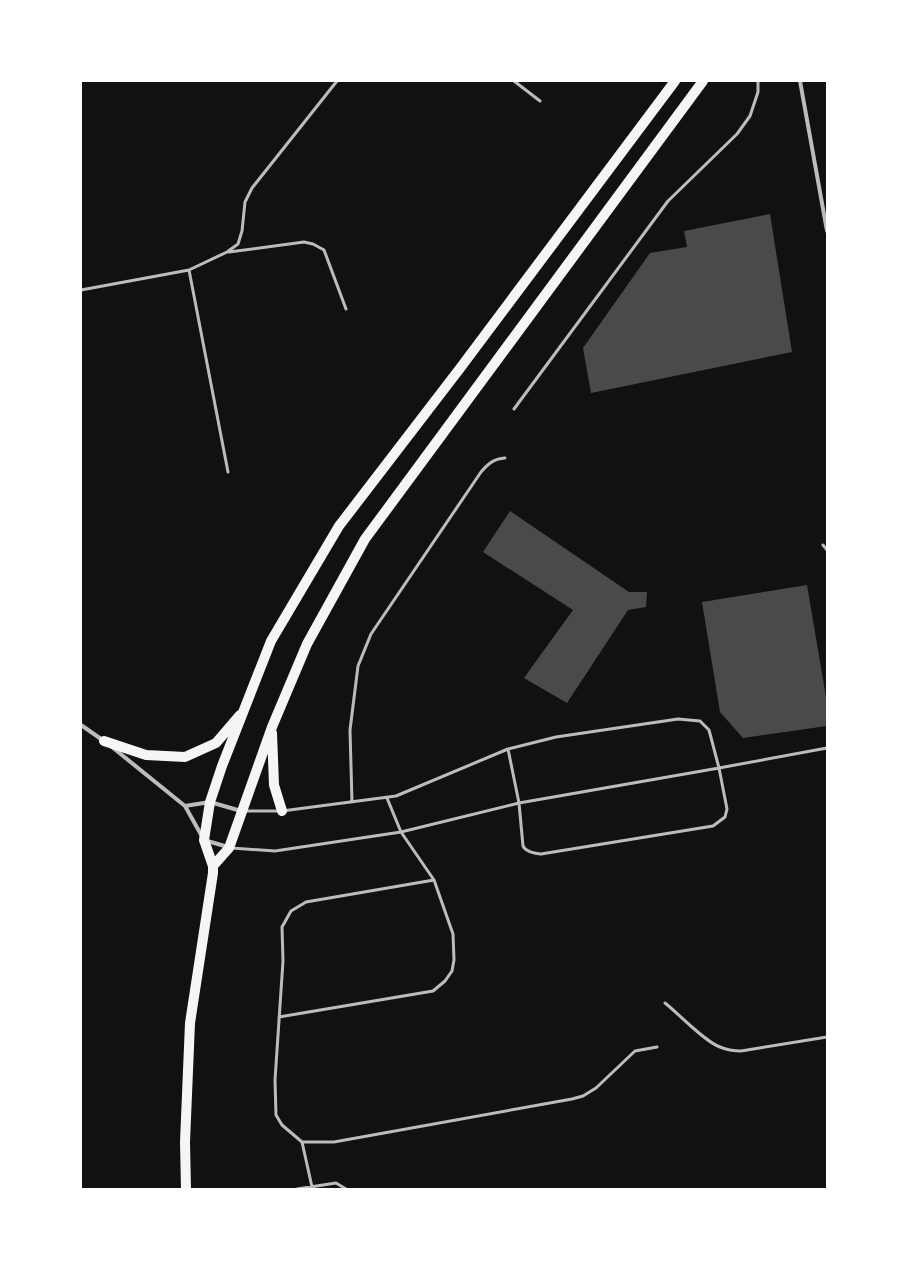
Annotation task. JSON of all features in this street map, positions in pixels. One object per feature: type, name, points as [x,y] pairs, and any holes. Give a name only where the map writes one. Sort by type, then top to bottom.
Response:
[{"type":"main road","points":[[186,1189],[185,1142],[190,1023],[213,866],[204,840],[210,802],[222,766],[248,704],[271,641],[339,526],[461,367],[675,81]]},
{"type":"main road","points":[[213,866],[229,848],[272,727],[307,644],[365,539],[703,81]]},
{"type":"main road","points":[[104,741],[146,755],[185,757],[216,743],[248,704]]},
{"type":"main road","points":[[272,727],[274,785],[282,811]]},
{"type":"street","points":[[800,81],[827,231]]},
{"type":"street","points":[[81,725],[104,741],[185,806],[204,840],[229,848]]},
{"type":"street","points":[[185,806],[210,802],[241,811]]},
{"type":"lane","points":[[81,290],[189,270],[227,252],[238,244],[242,232],[246,202],[252,188],[337,81]]},
{"type":"lane","points":[[514,81],[540,101]]},
{"type":"lane","points":[[514,408],[668,201],[737,134],[750,116],[758,92],[758,81]]},
{"type":"lane","points":[[227,252],[304,242],[313,244],[324,250],[346,309]]},
{"type":"lane","points":[[189,270],[228,472]]},
{"type":"lane","points":[[352,802],[350,730],[352,703],[358,666],[371,634],[481,472],[489,463],[497,459],[505,458]]},
{"type":"lane","points":[[823,545],[827,550]]},
{"type":"lane","points":[[241,811],[282,811],[387,798],[406,793],[490,755],[508,749],[556,737],[678,719],[691,719],[700,721],[709,730],[719,768],[727,813],[722,821],[707,827],[535,853],[524,849],[523,846],[519,803],[508,749]]},
{"type":"lane","points":[[229,848],[275,851],[401,832],[519,803],[827,748]]},
{"type":"lane","points":[[280,1017],[433,990],[438,988],[452,971],[454,950],[453,934],[434,880],[401,832],[387,798]]},
{"type":"lane","points":[[312,1186],[302,1142],[282,1125],[276,1115],[275,1080],[283,961],[282,927],[291,911],[306,902],[434,880]]},
{"type":"lane","points":[[665,1003],[718,1047],[730,1050],[741,1051],[827,1037]]},
{"type":"lane","points":[[302,1142],[334,1142],[572,1100],[584,1096],[596,1088],[636,1051],[657,1047]]},
{"type":"lane","points":[[297,1189],[336,1183],[346,1189]]},
{"type":"building","points":[[770,214],[792,352],[591,393],[583,348],[650,253],[687,247],[684,231]]},
{"type":"building","points":[[510,511],[629,592],[647,592],[646,607],[628,610],[567,703],[524,678],[573,610],[483,552]]},
{"type":"building","points":[[807,585],[827,703],[827,726],[743,738],[720,712],[702,602]]}]
